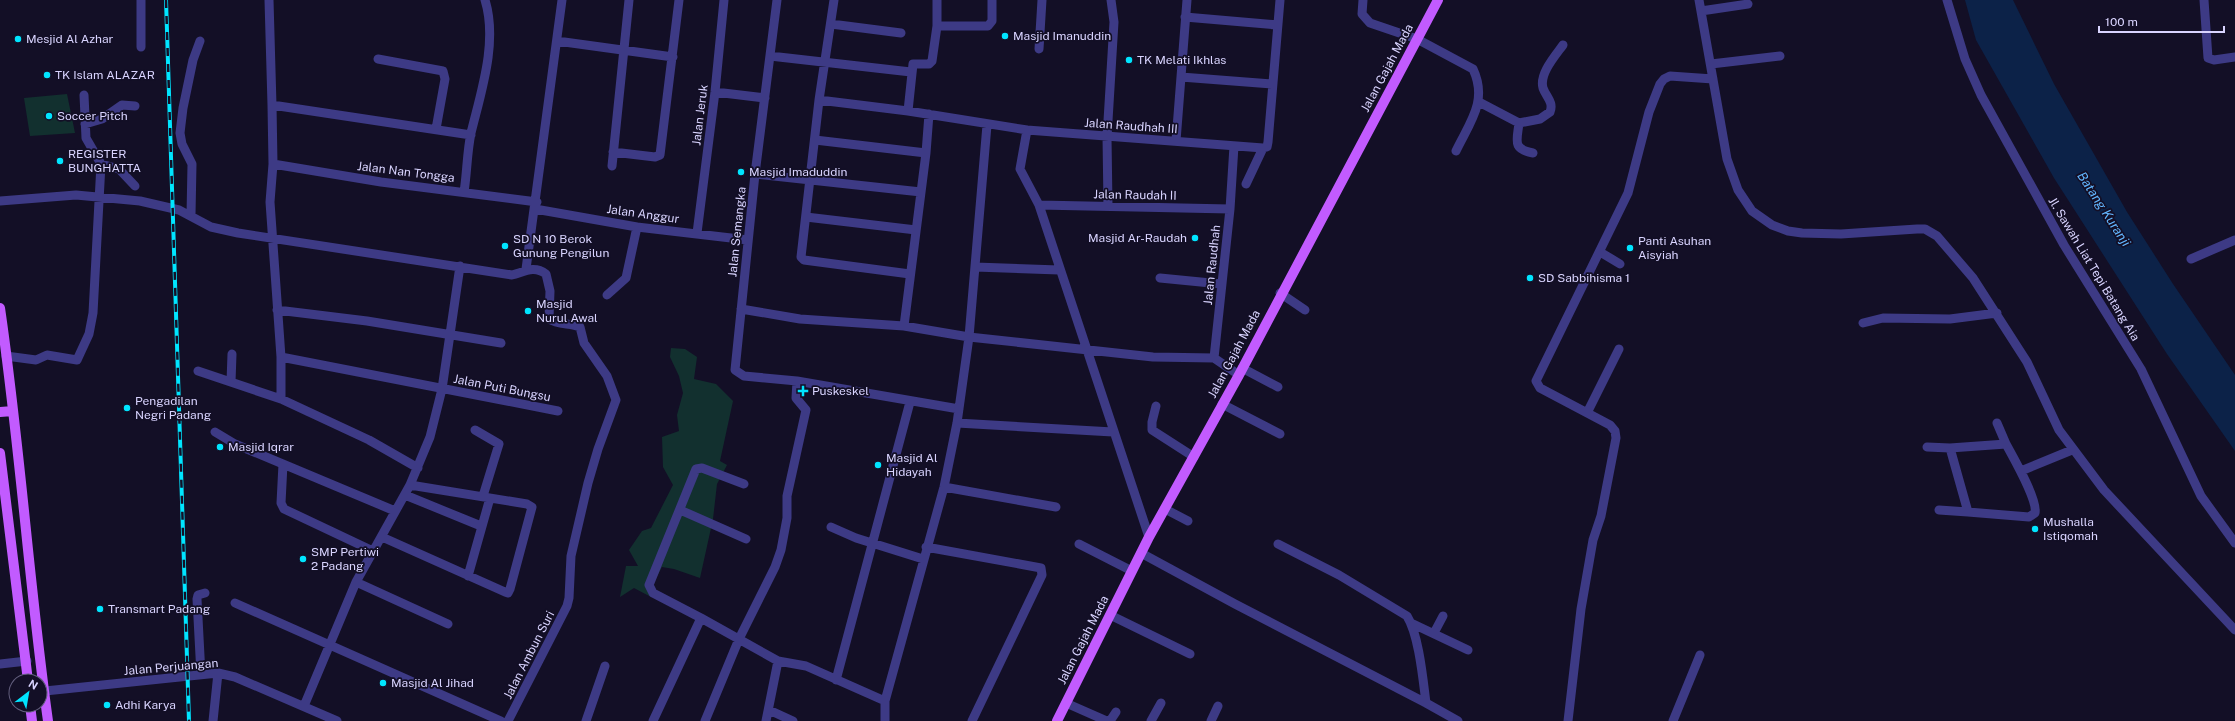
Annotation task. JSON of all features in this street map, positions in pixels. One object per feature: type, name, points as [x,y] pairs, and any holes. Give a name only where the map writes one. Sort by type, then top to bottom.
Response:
[{"type":"main road","name":"Jalan Gajah Mada","points":[[1057,721],[1149,537],[1194,457],[1438,0]]},
{"type":"main road","points":[[0,308],[13,411],[29,567],[43,673]]},
{"type":"main road","points":[[0,412],[13,411]]},
{"type":"main road","points":[[0,453],[28,673]]},
{"type":"street","points":[[141,0],[141,47]]},
{"type":"street","points":[[269,0],[273,164],[270,202],[274,239],[277,310],[281,357],[281,399]]},
{"type":"street","points":[[464,192],[471,135],[486,72],[489,18],[485,0]]},
{"type":"street","points":[[0,201],[58,195],[99,196],[140,201],[172,208],[191,215],[211,227],[274,239],[512,275],[526,268],[536,206],[562,0]]},
{"type":"street","points":[[612,166],[629,0]]},
{"type":"street","points":[[613,152],[655,156],[660,155],[679,0]]},
{"type":"street","name":"Jalan Jeruk","points":[[697,234],[715,92],[724,0]]},
{"type":"street","name":"Jalan Semangka","points":[[777,0],[755,174],[735,370],[744,376],[797,381]]},
{"type":"street","points":[[834,0],[819,100],[801,257],[804,260],[910,274]]},
{"type":"street","points":[[908,111],[913,64],[929,64],[932,61],[937,26],[937,0]]},
{"type":"street","points":[[937,26],[988,26],[992,21],[992,0]]},
{"type":"street","points":[[1039,49],[1042,0]]},
{"type":"street","points":[[1108,206],[1107,137],[1114,22],[1111,0]]},
{"type":"street","points":[[1176,142],[1187,0]]},
{"type":"street","points":[[1246,184],[1262,148],[1267,147],[1268,142],[1280,0]]},
{"type":"street","points":[[1363,0],[1362,14],[1370,23],[1417,39],[1473,68],[1479,87],[1479,102],[1456,151]]},
{"type":"street","points":[[1699,0],[1730,171],[1738,190],[1748,206],[1765,221],[1788,231],[1841,234],[1917,229],[1932,233],[1942,240],[1997,313],[2027,362],[2052,418],[2072,450],[2104,490],[2235,630]]},
{"type":"street","name":"Jl. Sawah Liat Tepi Batang Aia","points":[[1947,0],[1965,59],[1981,95],[2064,245],[2141,369],[2201,496],[2235,543]]},
{"type":"street","points":[[2204,0],[2208,58],[2214,60],[2235,57]]},
{"type":"street","points":[[1701,10],[1748,4]]},
{"type":"street","points":[[1185,17],[1277,26]]},
{"type":"street","points":[[831,24],[901,33]]},
{"type":"street","points":[[191,215],[192,164],[182,144],[180,133],[183,108],[193,60],[200,41]]},
{"type":"street","points":[[557,41],[624,52],[673,57]]},
{"type":"street","points":[[1479,102],[1519,123],[1540,119],[1550,112],[1551,104],[1543,89],[1543,80],[1546,70],[1563,45]]},
{"type":"street","points":[[770,56],[911,72]]},
{"type":"street","points":[[1711,64],[1780,56]]},
{"type":"street","points":[[378,59],[443,71],[445,79],[436,129]]},
{"type":"street","points":[[1568,721],[1581,609],[1593,540],[1601,516],[1616,438],[1615,431],[1610,426],[1540,388],[1536,381],[1628,193],[1650,112],[1664,79],[1675,76],[1713,79]]},
{"type":"street","points":[[1181,77],[1272,84]]},
{"type":"street","points":[[715,92],[765,98]]},
{"type":"street","points":[[6,356],[36,360],[47,354],[75,360],[78,358],[89,334],[93,313],[101,164],[89,145],[84,124],[84,94]]},
{"type":"street","name":"Jalan Raudhah III","points":[[819,100],[930,114],[987,125],[1027,130],[1262,148]]},
{"type":"street","points":[[84,124],[102,119],[122,105],[135,106]]},
{"type":"street","points":[[272,105],[471,135]]},
{"type":"street","points":[[904,326],[930,114]]},
{"type":"street","points":[[1519,123],[1516,143],[1518,147],[1524,151],[1533,153]]},
{"type":"street","points":[[885,721],[885,701],[926,547],[944,487],[957,423],[969,337],[987,125]]},
{"type":"street","points":[[1027,130],[1020,169],[1039,205],[1059,270],[1149,537]]},
{"type":"street","points":[[815,140],[926,153]]},
{"type":"street","name":"Jalan Raudhah","points":[[1214,358],[1230,210],[1234,146]]},
{"type":"street","points":[[101,164],[119,169],[135,186]]},
{"type":"street","name":"Jalan Nan Tongga","points":[[273,164],[381,182],[464,192],[536,206]]},
{"type":"street","points":[[755,174],[921,192]]},
{"type":"street","name":"Jalan Raudah II","points":[[1039,205],[1230,210]]},
{"type":"street","name":"Jalan Anggur","points":[[536,206],[637,227],[748,240]]},
{"type":"street","points":[[806,217],[916,230]]},
{"type":"street","points":[[607,295],[626,278],[637,227]]},
{"type":"street","points":[[2191,259],[2235,240]]},
{"type":"street","points":[[1600,252],[1620,264]]},
{"type":"street","points":[[304,706],[356,582],[405,495],[430,438],[442,389],[460,266]]},
{"type":"street","points":[[975,267],[1059,270]]},
{"type":"street","name":"Jalan Ambun Suri","points":[[508,721],[533,675],[569,598],[571,556],[596,456],[616,400],[608,376],[584,343],[580,327],[554,322],[549,319],[550,286],[546,274],[542,271],[526,268]]},
{"type":"street","points":[[1160,278],[1221,284]]},
{"type":"street","points":[[1280,294],[1305,310]]},
{"type":"street","points":[[741,309],[800,319],[904,326],[969,337],[1085,348],[1153,357],[1214,358],[1278,387]]},
{"type":"street","points":[[277,310],[451,334],[501,344]]},
{"type":"street","points":[[1863,323],[1883,318],[1950,319],[1997,313]]},
{"type":"street","points":[[1587,413],[1619,349]]},
{"type":"street","points":[[231,382],[232,354]]},
{"type":"street","name":"Jalan Puti Bungsu","points":[[281,357],[558,411]]},
{"type":"street","points":[[198,371],[281,399],[368,440],[418,468]]},
{"type":"street","points":[[704,721],[739,639],[775,567],[782,546],[787,518],[787,496],[806,410],[796,398],[797,381],[910,402],[959,409]]},
{"type":"street","points":[[836,680],[910,402]]},
{"type":"street","points":[[1222,404],[1280,434]]},
{"type":"street","points":[[1156,406],[1152,422],[1152,430],[1194,457]]},
{"type":"street","points":[[957,423],[1113,432]]},
{"type":"street","points":[[1939,510],[2032,516],[2035,513],[2035,507],[2021,471],[2006,444],[1997,423]]},
{"type":"street","points":[[468,576],[481,526],[486,497],[499,444],[474,430]]},
{"type":"street","points":[[215,432],[235,444],[395,511]]},
{"type":"street","points":[[1927,447],[1950,448],[2006,444]]},
{"type":"street","points":[[1950,448],[1968,512]]},
{"type":"street","points":[[2021,471],[2072,450]]},
{"type":"street","points":[[283,464],[281,503],[284,508],[373,551]]},
{"type":"street","points":[[744,484],[698,468],[695,471],[650,585],[650,589],[653,594],[701,618],[778,661],[806,666],[885,701]]},
{"type":"street","points":[[382,537],[508,593],[532,512],[532,507],[527,504],[410,485]]},
{"type":"street","points":[[944,487],[1056,507]]},
{"type":"street","points":[[405,495],[481,526]]},
{"type":"street","points":[[1165,509],[1188,521]]},
{"type":"street","points":[[680,510],[746,539]]},
{"type":"street","points":[[832,527],[873,544],[923,559]]},
{"type":"street","points":[[1079,544],[1132,571]]},
{"type":"street","points":[[1278,544],[1338,575],[1402,613],[1411,623],[1468,650]]},
{"type":"street","points":[[926,547],[1041,568],[1042,575],[972,721]]},
{"type":"street","points":[[1141,553],[1255,615],[1458,721]]},
{"type":"street","points":[[356,582],[448,624]]},
{"type":"street","points":[[201,675],[197,599],[198,595],[205,593]]},
{"type":"street","points":[[234,603],[328,646],[501,721]]},
{"type":"street","points":[[1110,615],[1190,654]]},
{"type":"street","points":[[1434,633],[1443,616]]},
{"type":"street","points":[[653,721],[701,618]]},
{"type":"street","points":[[1411,623],[1426,703]]},
{"type":"street","points":[[1673,721],[1700,655]]},
{"type":"street","points":[[0,664],[27,661]]},
{"type":"street","points":[[766,721],[778,661]]},
{"type":"street","points":[[586,721],[605,666]]},
{"type":"street","points":[[212,721],[218,673]]},
{"type":"street","name":"Jalan Perjuangan","points":[[48,691],[218,673],[235,677],[337,721]]},
{"type":"street","points":[[1066,703],[1109,721],[1116,712]]},
{"type":"street","points":[[1151,721],[1161,703]]},
{"type":"street","points":[[1211,721],[1218,706]]},
{"type":"street","points":[[769,710],[793,721]]},
{"type":"green space","name":"Soccer Pitch","points":[[67,94],[75,133],[30,136],[24,98]]},
{"type":"green space","points":[[671,348],[685,349],[697,357],[694,379],[716,384],[733,401],[720,461],[727,465],[717,484],[713,519],[700,578],[674,569],[662,567],[654,582],[651,597],[634,588],[620,597],[626,566],[638,566],[629,550],[642,531],[651,528],[673,485],[663,467],[662,437],[679,431],[677,415],[683,393],[679,376],[670,357]]},
{"type":"water","name":"Batang Kuranji","points":[[1965,0],[2013,0],[2054,84],[2127,212],[2173,284],[2235,375],[2235,451],[2167,354],[2054,178],[1976,40]]},
{"type":"railway","points":[[166,0],[189,721]]},
{"type":"place","name":"Masjid Imanuddin","points":[[1005,36]]},
{"type":"place","name":"Mesjid Al Azhar","points":[[18,39]]},
{"type":"place","name":"TK Melati Ikhlas","points":[[1129,60]]},
{"type":"place","name":"TK Islam ALAZAR","points":[[47,75]]},
{"type":"place","name":"Soccer Pitch","points":[[49,116]]},
{"type":"place","name":"REGISTER BUNGHATTA","points":[[60,161]]},
{"type":"place","name":"Masjid Imaduddin","points":[[741,172]]},
{"type":"place","name":"Masjid Ar-Raudah","points":[[1195,238]]},
{"type":"place","name":"SD N 10 Berok Gunung Pengilun","points":[[505,246]]},
{"type":"place","name":"Panti Asuhan Aisyiah","points":[[1630,248]]},
{"type":"place","name":"SD Sabbihisma 1","points":[[1530,278]]},
{"type":"place","name":"Masjid Nurul Awal","points":[[528,311]]},
{"type":"place","name":"Puskeskel","points":[[803,391]]},
{"type":"place","name":"Pengadilan Negri Padang","points":[[127,408]]},
{"type":"place","name":"Masjid Iqrar","points":[[220,447]]},
{"type":"place","name":"Masjid Al Hidayah","points":[[878,465]]},
{"type":"place","name":"Mushalla Istiqomah","points":[[2035,529]]},
{"type":"place","name":"SMP Pertiwi 2 Padang","points":[[303,559]]},
{"type":"place","name":"Transmart Padang","points":[[100,609]]},
{"type":"place","name":"Masjid Al Jihad","points":[[383,683]]},
{"type":"place","name":"Adhi Karya","points":[[107,705]]}]
